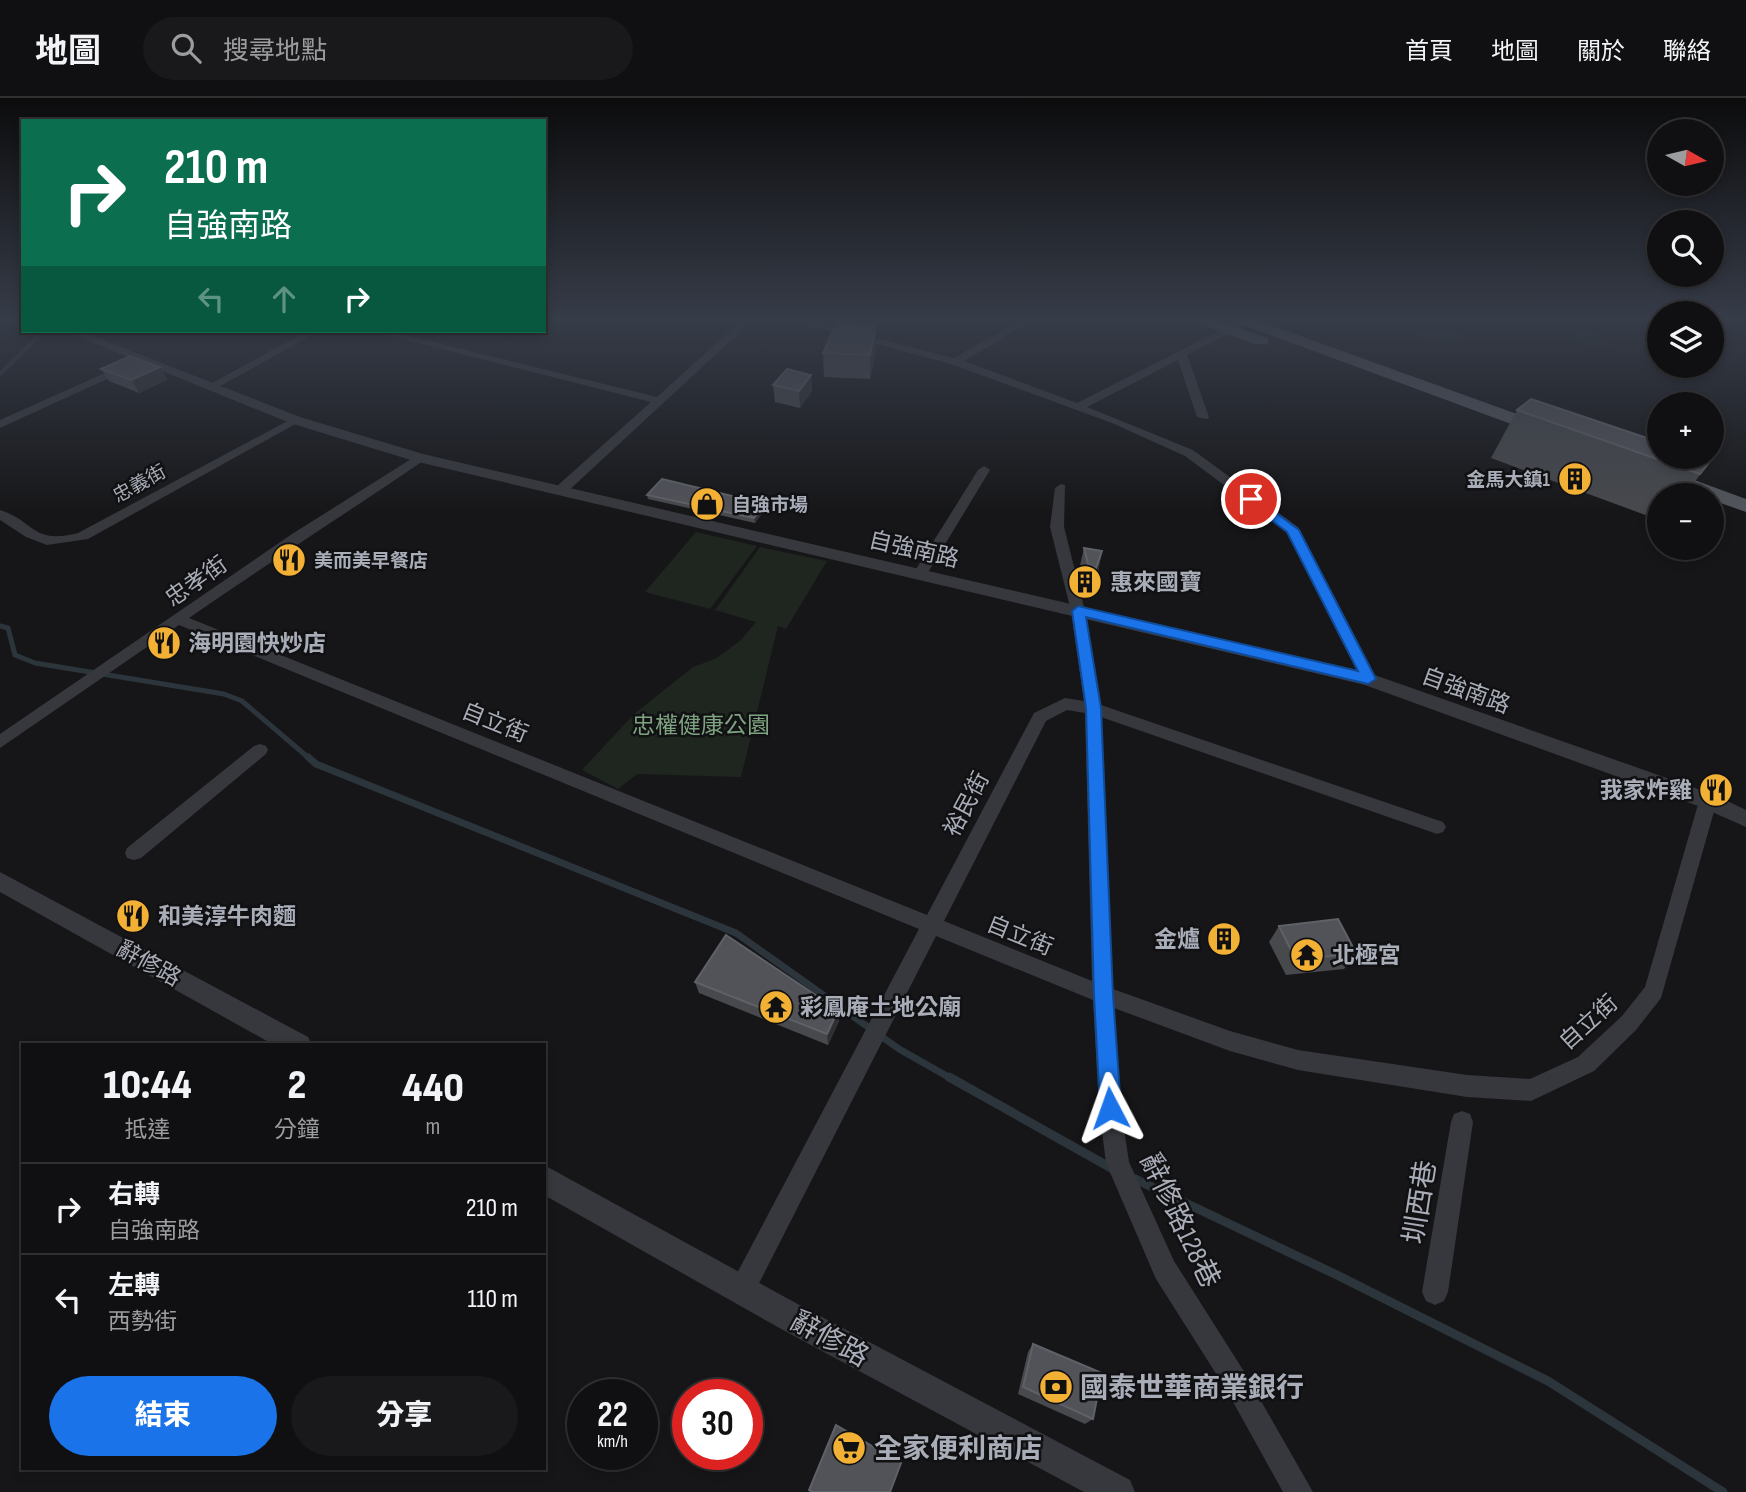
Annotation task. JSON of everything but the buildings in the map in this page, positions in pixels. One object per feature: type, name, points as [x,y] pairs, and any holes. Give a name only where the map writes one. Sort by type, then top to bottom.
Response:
[{"type":"main road","points":[[1404,385],[1556,442]]},
{"type":"main road","points":[[1638,465],[1746,506]]},
{"type":"main road","points":[[1724,515],[1746,523]]},
{"type":"street","points":[[0,424],[85,385]]},
{"type":"street","name":"自強南路","points":[[206,385],[295,420],[419,458],[1368,679],[1707,801],[1746,818]]},
{"type":"street","points":[[211,387],[215,385]]},
{"type":"street","points":[[595,385],[659,401]]},
{"type":"street","points":[[561,491],[677,385]]},
{"type":"street","points":[[1018,385],[1189,453],[1293,530],[1368,679]]},
{"type":"street","points":[[1078,407],[1121,385]]},
{"type":"street","points":[[1192,385],[1203,417]]},
{"type":"street","name":"忠義街","points":[[0,514],[44,542],[57,544],[83,536],[295,420]]},
{"type":"street","name":"忠孝街","points":[[0,742],[297,537],[323,523],[419,458]]},
{"type":"street","points":[[920,574],[984,470]]},
{"type":"street","name":"辭修路128巷","points":[[1060,488],[1057,527],[1078,611],[1093,708],[1103,995],[1110,1108],[1118,1163],[1166,1270],[1236,1382],[1298,1492]]},
{"type":"street","name":"自立街","points":[[180,620],[1103,995],[1230,1041],[1298,1060],[1467,1086],[1531,1090],[1586,1064],[1629,1023],[1654,991],[1707,801]]},
{"type":"street","name":"裕民街","points":[[743,1288],[1040,717],[1065,704],[1093,708],[1437,827]]},
{"type":"street","points":[[134,853],[261,750]]},
{"type":"street","name":"辭修路","points":[[0,881],[295,1043]]},
{"type":"street","name":"圳西巷","points":[[1435,1292],[1462,1122]]},
{"type":"street","name":"辭修路","points":[[546,1180],[743,1288],[793,1319],[1118,1492]]},
{"type":"green space","points":[[696,532],[757,546],[710,609],[645,592]]},
{"type":"green space","name":"忠權健康公園","points":[[760,547],[827,561],[786,629],[778,626],[741,777],[637,774],[618,789],[582,770],[634,714],[693,667],[717,658],[741,640],[756,622],[715,610]]},
{"type":"waterway","points":[[0,626],[8,628],[15,655],[35,663],[224,694],[242,701],[310,759]]},
{"type":"waterway","points":[[308,757],[316,764],[736,933],[899,1049],[952,1079]]},
{"type":"waterway","points":[[949,1077],[1113,1169]]},
{"type":"waterway","points":[[1133,1178],[1339,1276],[1548,1381],[1723,1492]]},
{"type":"place","name":"金馬大鎮1","points":[[1575,479]]},
{"type":"place","name":"自強市場","points":[[707,504]]},
{"type":"place","name":"美而美早餐店","points":[[289,560]]},
{"type":"place","name":"惠來國寶","points":[[1085,582]]},
{"type":"place","name":"海明園快炒店","points":[[164,643]]},
{"type":"place","name":"我家炸雞","points":[[1716,790]]},
{"type":"place","name":"和美淳牛肉麵","points":[[133,916]]},
{"type":"place","name":"金爐","points":[[1224,939]]},
{"type":"place","name":"北極宮","points":[[1307,955]]},
{"type":"place","name":"彩鳳庵土地公廟","points":[[776,1007]]},
{"type":"place","name":"國泰世華商業銀行","points":[[1056,1387]]},
{"type":"place","name":"全家便利商店","points":[[849,1448]]},
{"type":"route","points":[[1110,1108],[1103,995],[1093,708],[1078,611],[1368,679],[1293,530],[1251,499]]}]
